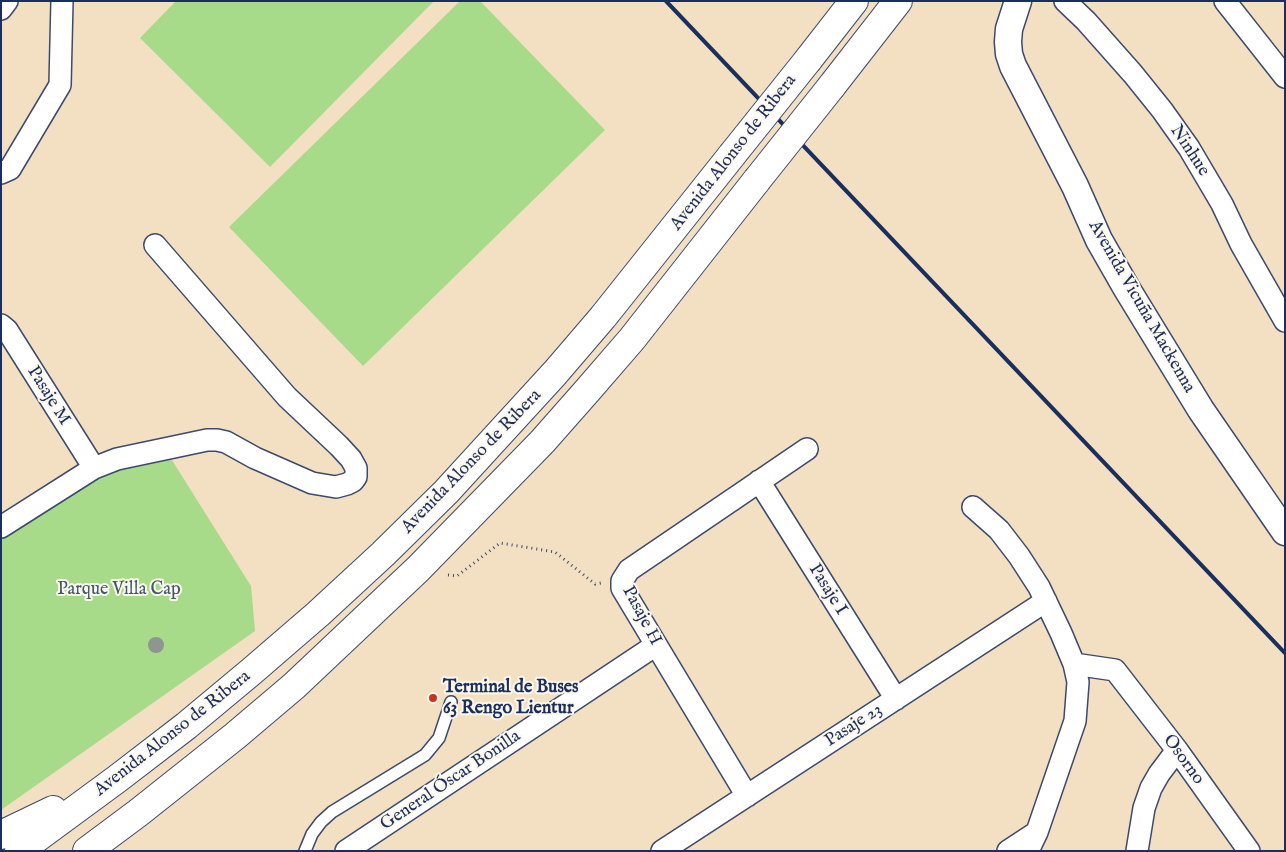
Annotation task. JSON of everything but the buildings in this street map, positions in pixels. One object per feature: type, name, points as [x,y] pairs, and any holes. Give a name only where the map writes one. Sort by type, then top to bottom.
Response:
[{"type":"highway","name":"Avenida Alonso de Ribera","points":[[19,851],[186,726],[296,633],[446,492],[513,421],[603,318],[854,1]]},
{"type":"highway","name":"Avenida Alonso de Ribera","points":[[87,851],[235,736],[301,680],[356,629],[542,442],[625,346],[898,1]]},
{"type":"highway","points":[[1,835],[117,779]]},
{"type":"highway","points":[[99,851],[138,813]]},
{"type":"street","points":[[1,10],[6,1]]},
{"type":"street","points":[[1,173],[10,169],[60,85],[62,1]]},
{"type":"street","name":"Avenida Vicuña Mackenna","points":[[1018,1],[1009,29],[1009,54],[1013,66],[1075,186],[1099,240],[1126,289],[1201,410],[1285,532]]},
{"type":"street","name":"Ninhue","points":[[1065,1],[1086,21],[1133,74],[1189,148],[1222,204],[1240,244],[1285,321]]},
{"type":"street","points":[[1225,1],[1285,77]]},
{"type":"street","points":[[1,527],[94,468],[117,459],[207,440],[226,442],[255,458],[312,483],[336,487],[353,481],[356,477],[356,468],[351,459],[287,397],[155,244]]},
{"type":"street","name":"Pasaje M","points":[[1,325],[7,330],[94,468]]},
{"type":"street","name":"Pasaje H","points":[[747,796],[625,593],[622,581],[629,570],[807,449]]},
{"type":"street","name":"Pasaje I","points":[[759,481],[896,699]]},
{"type":"street","points":[[972,508],[999,530],[1039,587],[1074,664],[1078,682],[1075,721],[1033,841],[1008,851]]},
{"type":"street","name":"Pasaje 23","points":[[662,851],[690,843],[747,796],[1046,601]]},
{"type":"street","name":"General Óscar Bonilla","points":[[346,851],[656,645]]},
{"type":"street","name":"Osorno","points":[[1074,664],[1115,670],[1177,750],[1249,851]]},
{"type":"street","points":[[1137,851],[1144,808],[1151,788],[1163,767],[1177,750]]},
{"type":"lane","points":[[305,851],[312,834],[332,812],[425,755],[439,738],[452,702]]},
{"type":"path","points":[[444,574],[457,576],[500,543],[555,552],[595,584],[622,581]]},
{"type":"green space","points":[[176,1],[434,1],[270,167],[140,38]]},
{"type":"green space","points":[[460,1],[480,1],[605,130],[363,366],[229,227]]},
{"type":"green space","name":"Parque Villa Cap","points":[[170,457],[251,586],[255,631],[1,810],[1,534],[80,481]]},
{"type":"railway","points":[[666,1],[1285,653]]},
{"type":"place","name":"Terminal de Buses 63 Rengo Lientur","points":[[433,698]]}]
